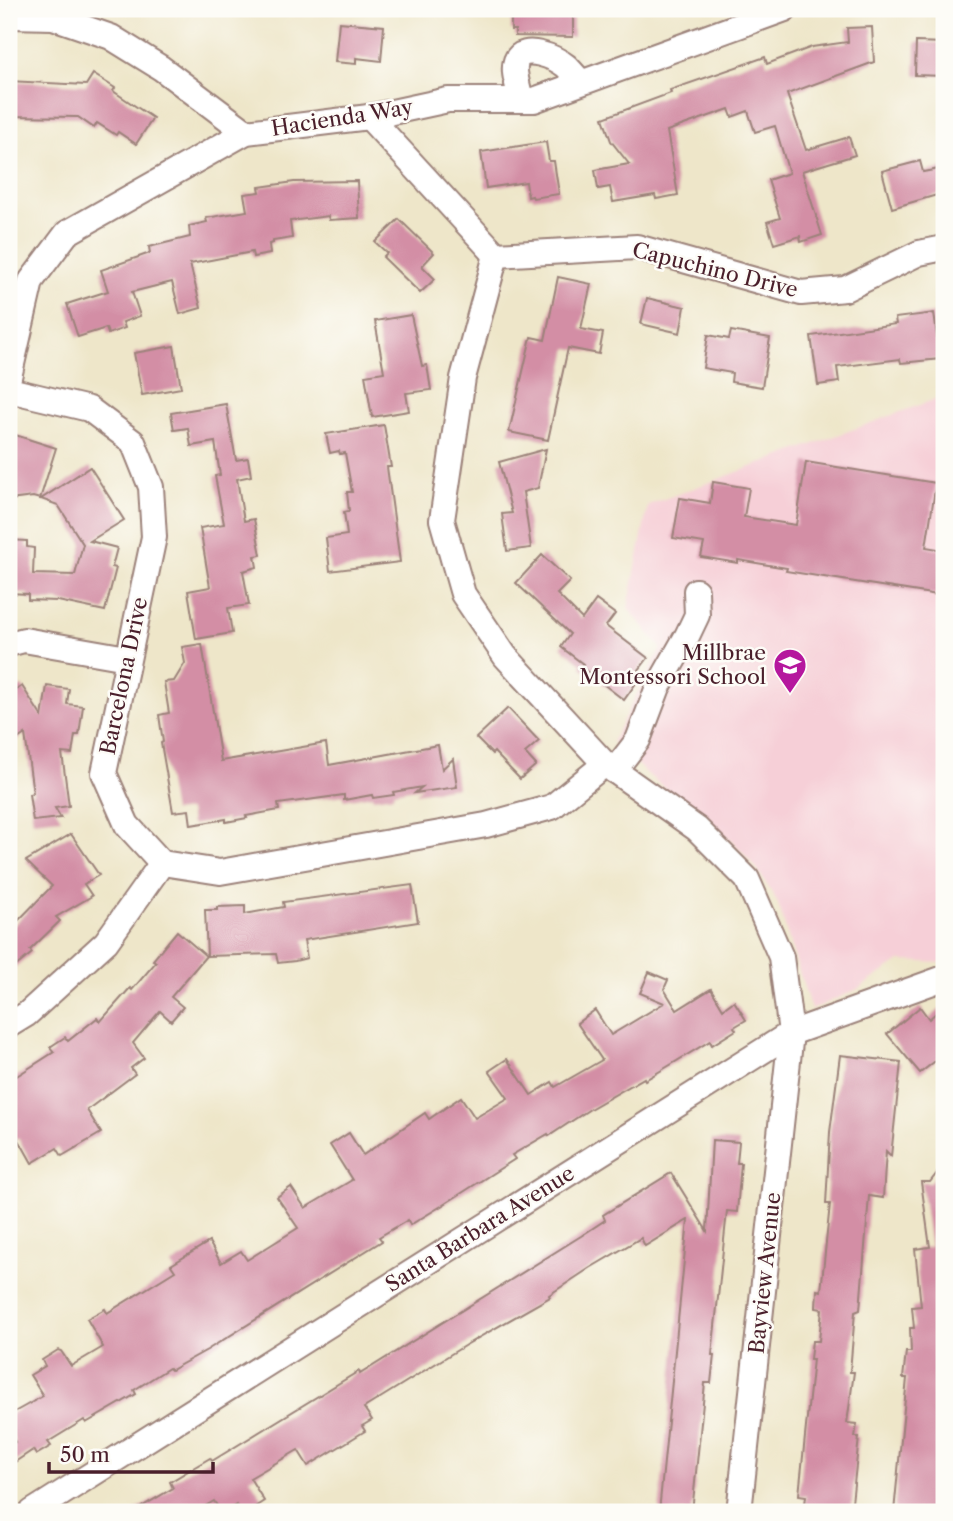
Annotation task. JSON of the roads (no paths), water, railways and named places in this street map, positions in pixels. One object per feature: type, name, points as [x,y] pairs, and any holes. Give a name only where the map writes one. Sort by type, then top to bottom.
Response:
[{"type":"street","name":"Hacienda Way","points":[[9,377],[31,281],[67,233],[246,132],[369,117],[448,100],[534,100],[785,9]]},
{"type":"street","points":[[9,16],[53,16],[111,37],[161,68],[246,132]]},
{"type":"street","points":[[521,100],[515,71],[516,61],[521,55],[536,53],[551,58],[566,66],[581,82]]},
{"type":"street","points":[[369,117],[496,255]]},
{"type":"street","name":"Capuchino Drive","points":[[496,255],[637,247],[801,293],[845,289],[919,253],[944,248]]},
{"type":"street","name":"Bayview Avenue","points":[[496,255],[463,378],[442,520],[463,594],[505,656],[609,767],[697,829],[747,879],[781,957],[791,1033],[739,1512]]},
{"type":"street","name":"Barcelona Drive","points":[[9,390],[89,410],[133,442],[151,487],[154,537],[104,773],[127,825],[162,863]]},
{"type":"street","points":[[9,1026],[27,1014],[106,942],[162,863],[220,872],[486,825],[552,807],[609,767],[638,740],[658,687],[697,615],[696,591]]},
{"type":"street","points":[[9,644],[24,640],[127,658]]},
{"type":"street","name":"Santa Barbara Avenue","points":[[32,1512],[791,1033],[944,978]]},
{"type":"place","name":"Millbrae Montessori School","points":[[790,695]]}]
